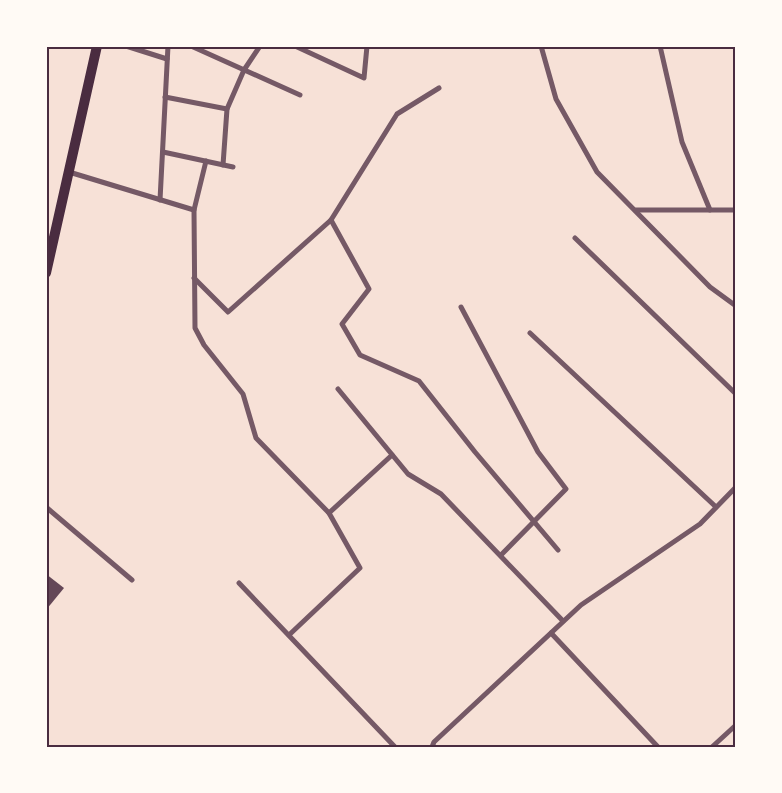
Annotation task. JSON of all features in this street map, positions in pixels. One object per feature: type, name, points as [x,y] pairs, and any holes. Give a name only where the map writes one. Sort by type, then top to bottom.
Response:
[{"type":"main road","points":[[46,273],[97,46]]},
{"type":"street","points":[[126,46],[167,59]]},
{"type":"street","points":[[160,200],[168,46]]},
{"type":"street","points":[[191,46],[300,95]]},
{"type":"street","points":[[223,165],[227,109],[244,70],[260,46]]},
{"type":"street","points":[[295,46],[364,78],[367,46]]},
{"type":"street","points":[[541,46],[556,99],[597,172],[710,287],[736,306]]},
{"type":"street","points":[[660,46],[682,142],[710,210]]},
{"type":"street","points":[[194,278],[228,312],[331,220],[397,114],[439,88]]},
{"type":"street","points":[[165,97],[227,109]]},
{"type":"street","points":[[162,152],[233,167]]},
{"type":"street","points":[[206,161],[194,210],[195,328],[204,345],[244,394],[256,438],[329,513],[360,568],[289,635]]},
{"type":"street","points":[[69,172],[194,210]]},
{"type":"street","points":[[636,210],[736,210]]},
{"type":"street","points":[[331,220],[369,289],[342,324],[360,355],[419,382],[558,550]]},
{"type":"street","points":[[575,238],[736,394]]},
{"type":"street","points":[[461,307],[538,452],[566,489],[500,555]]},
{"type":"street","points":[[530,333],[716,507]]},
{"type":"street","points":[[338,389],[408,474],[441,494],[563,622]]},
{"type":"street","points":[[329,513],[392,455]]},
{"type":"street","points":[[432,747],[434,742],[581,605],[700,524],[736,487]]},
{"type":"street","points":[[46,507],[132,580]]},
{"type":"street","points":[[239,583],[395,747]]},
{"type":"street","points":[[551,633],[658,747]]},
{"type":"street","points":[[712,747],[736,725]]},
{"type":"building","points":[[46,574],[64,588],[46,610]]}]
